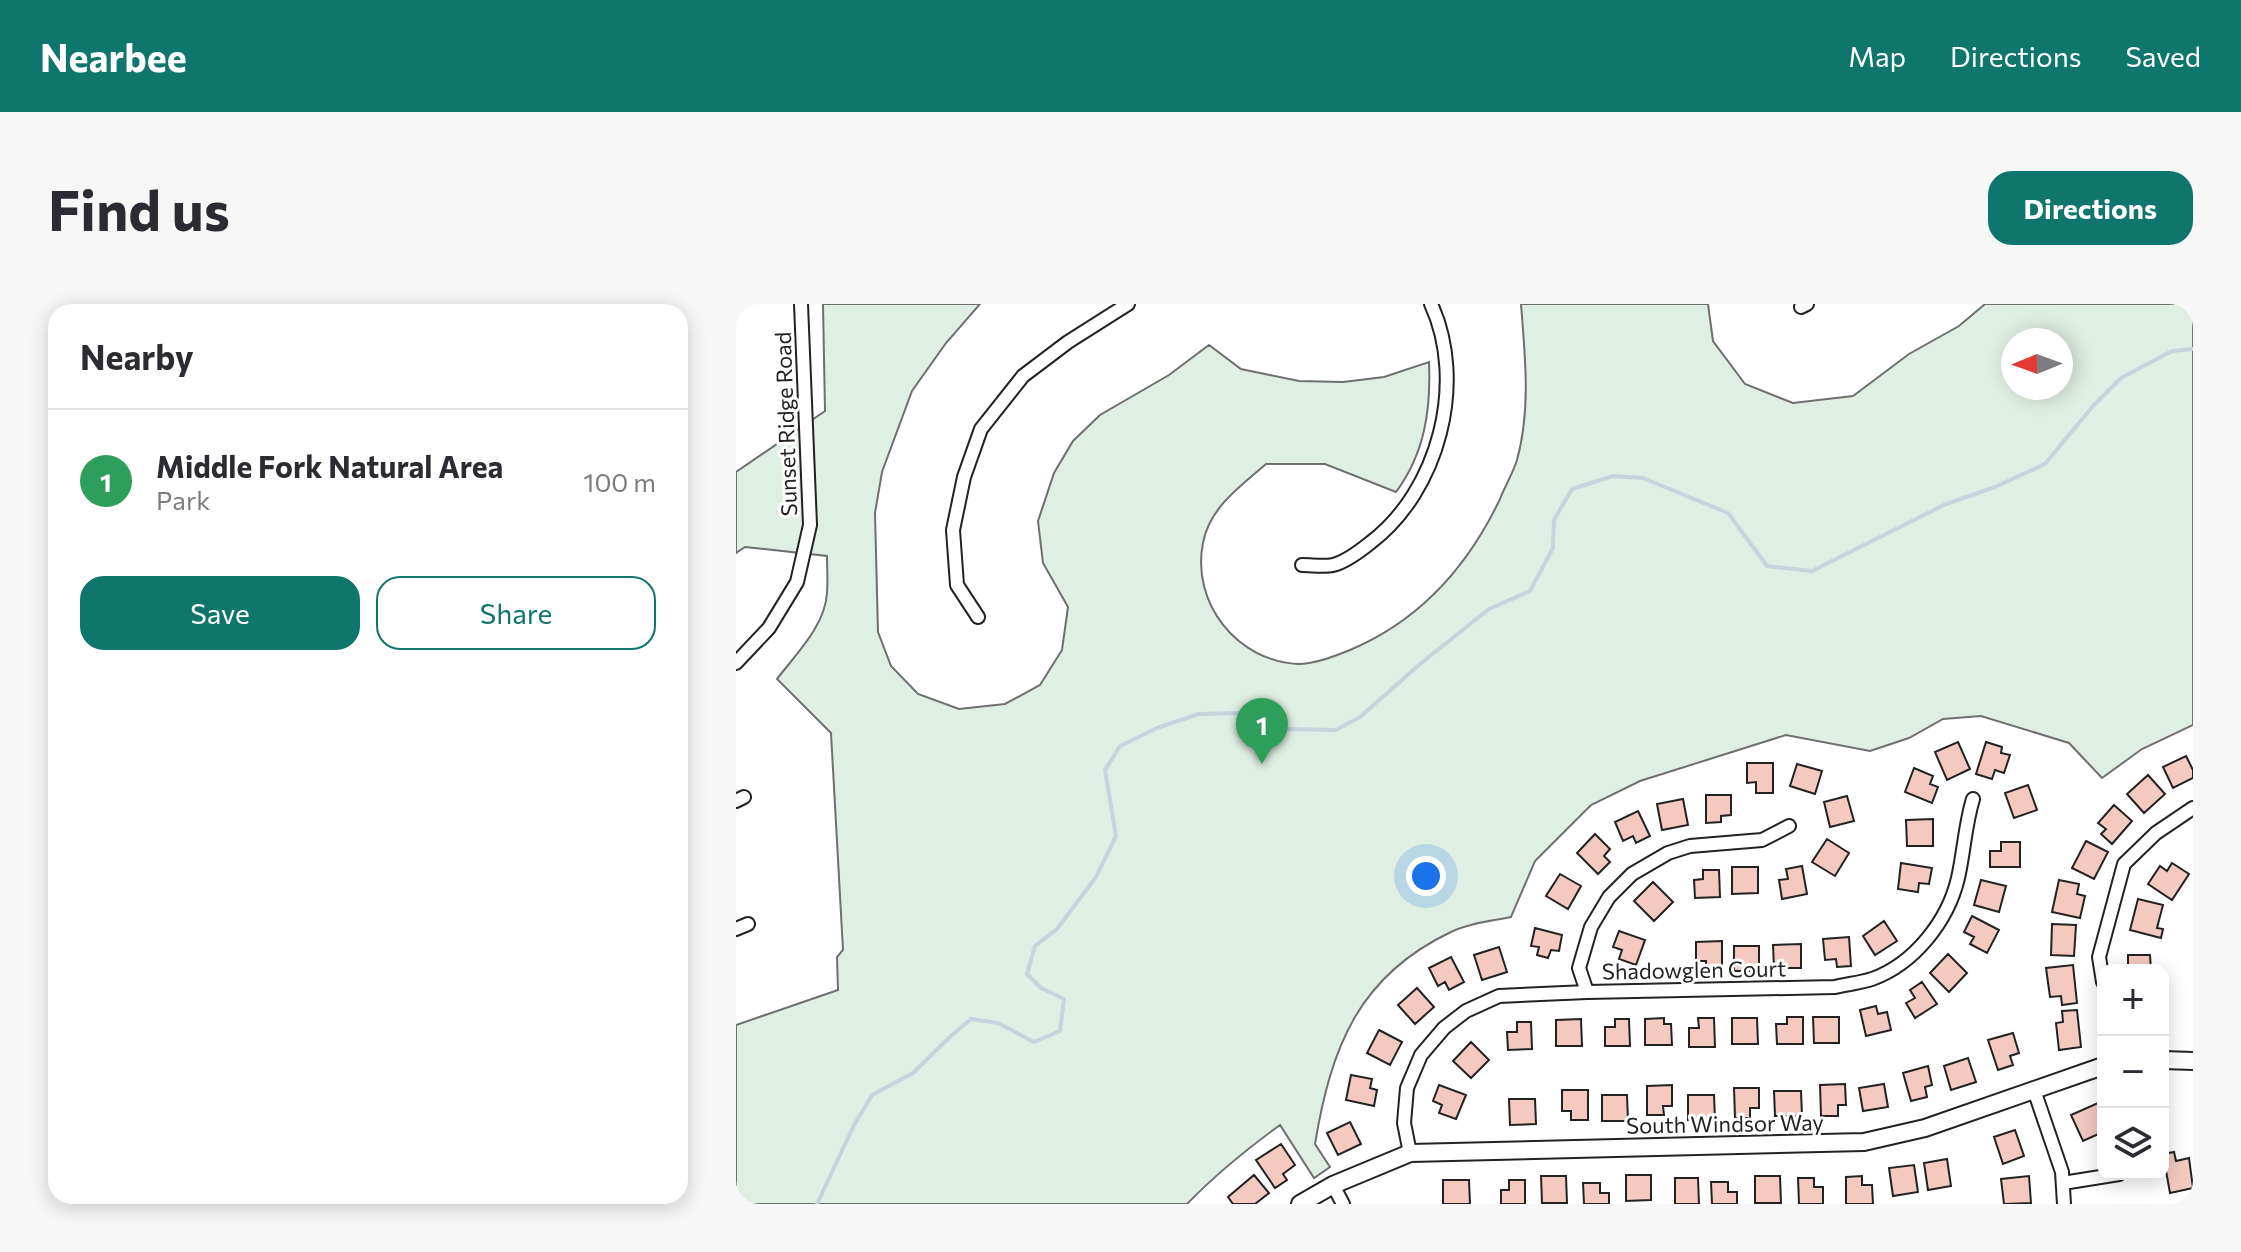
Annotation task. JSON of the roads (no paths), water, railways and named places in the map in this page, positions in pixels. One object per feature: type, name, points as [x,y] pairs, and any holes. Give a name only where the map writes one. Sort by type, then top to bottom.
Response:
[{"type":"street","name":"Sunset Ridge Road","points":[[736,663],[769,628],[797,582],[810,525],[801,304]]},
{"type":"street","points":[[978,617],[957,585],[953,530],[964,477],[981,429],[1023,376],[1068,342],[1128,304]]},
{"type":"street","points":[[1302,565],[1333,565],[1359,552],[1390,525],[1419,484],[1433,455],[1444,420],[1447,381],[1445,348],[1431,304]]},
{"type":"street","name":"Shadowglen Court","points":[[1410,1153],[1404,1123],[1407,1088],[1421,1055],[1444,1028],[1466,1011],[1499,996],[1835,987],[1874,978],[1901,962],[1926,942],[1947,911],[1958,879],[1973,799]]},
{"type":"street","points":[[2100,964],[2099,957],[2124,864],[2156,833],[2193,808]]},
{"type":"street","points":[[1587,992],[1579,968],[1591,927],[1609,897],[1632,874],[1668,853],[1690,846],[1762,840],[1789,826]]},
{"type":"street","points":[[2169,1060],[2193,1061]]},
{"type":"street","name":"South Windsor Way","points":[[1410,1153],[1864,1142],[1925,1128],[2097,1068]]},
{"type":"street","points":[[2034,1090],[2062,1172],[2064,1204]]},
{"type":"street","points":[[1300,1204],[1333,1185],[1410,1153]]},
{"type":"street","points":[[2063,1183],[2097,1178]]},
{"type":"street","points":[[1333,1185],[1343,1204]]},
{"type":"waterway","points":[[817,1204],[854,1125],[872,1095],[913,1073],[971,1019],[998,1023],[1034,1042],[1060,1031],[1064,999],[1041,988],[1027,974],[1035,946],[1057,929],[1096,877],[1116,836],[1105,770],[1120,746],[1157,728],[1199,714],[1241,713],[1283,729],[1336,730],[1360,717],[1489,609],[1530,591],[1553,548],[1554,520],[1572,489],[1613,476],[1643,478],[1728,513],[1767,566],[1812,571],[1946,504],[1995,487],[2045,464],[2093,406],[2121,378],[2172,351],[2193,349]]},
{"type":"place","name":"Middle Fork Natural Area","points":[[1262,764]]}]
